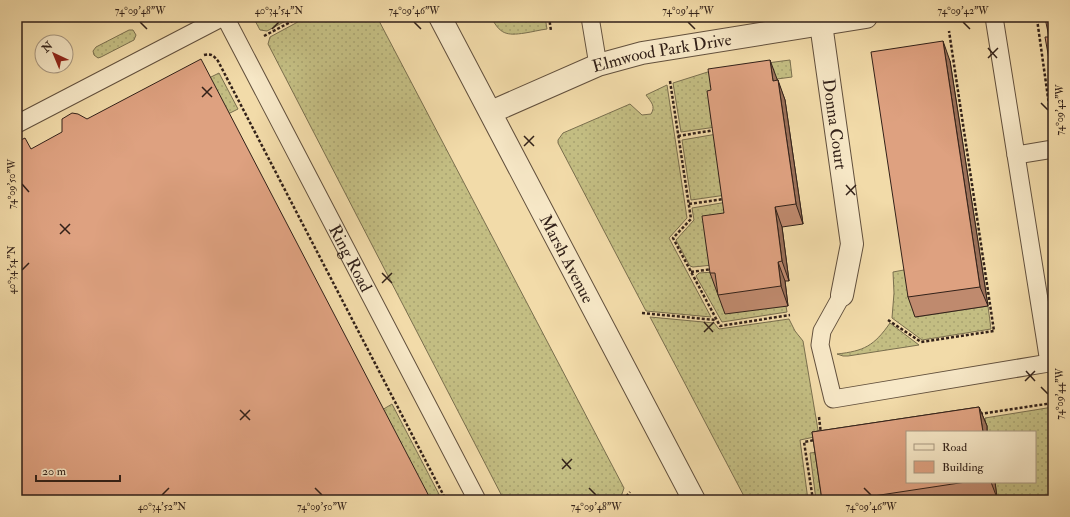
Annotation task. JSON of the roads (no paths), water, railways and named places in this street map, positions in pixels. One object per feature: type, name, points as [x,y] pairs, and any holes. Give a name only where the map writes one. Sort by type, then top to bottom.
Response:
[{"type":"street","name":"Marsh Avenue","points":[[440,17],[694,500]]},
{"type":"street","name":"Elmwood Park Drive","points":[[491,112],[598,65],[642,53],[866,17]]},
{"type":"street","name":"Donna Court","points":[[821,24],[852,244],[842,295]]},
{"type":"lane","points":[[17,124],[224,17]]},
{"type":"lane","name":"Ring Road","points":[[224,17],[477,500]]},
{"type":"lane","points":[[590,17],[598,65]]},
{"type":"lane","points":[[842,295],[822,331],[820,345],[833,399],[1048,362],[1049,337],[1016,155],[994,17]]},
{"type":"lane","points":[[1016,155],[1053,149]]}]
